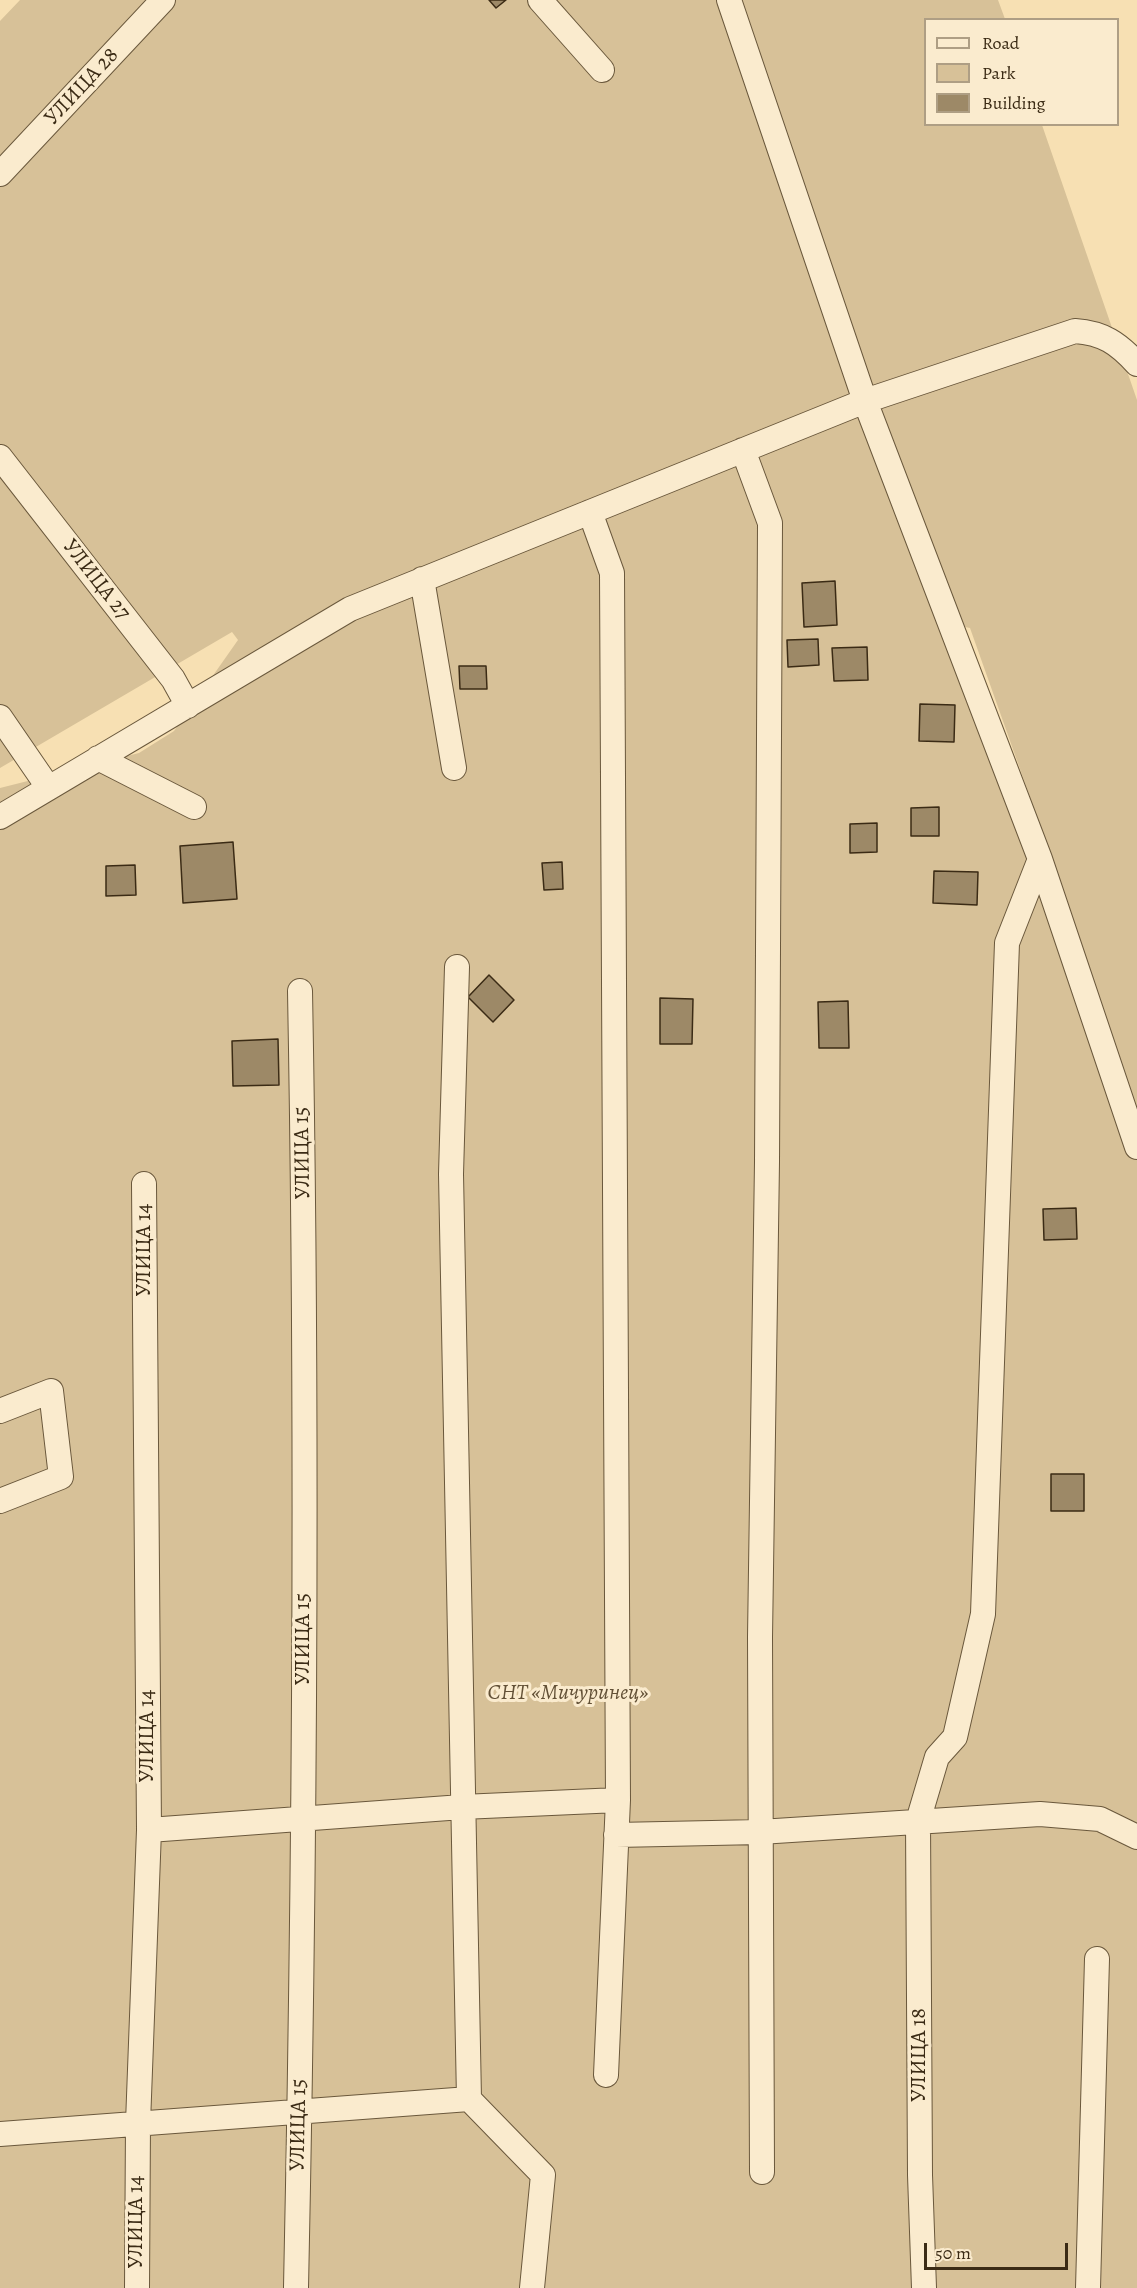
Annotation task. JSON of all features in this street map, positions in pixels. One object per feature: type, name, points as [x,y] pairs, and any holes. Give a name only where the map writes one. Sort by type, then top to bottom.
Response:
[{"type":"street","name":"УЛИЦА 28","points":[[0,174],[164,0]]},
{"type":"street","points":[[540,0],[602,70]]},
{"type":"street","points":[[729,0],[865,401],[1040,858],[1137,1147]]},
{"type":"street","points":[[0,817],[350,609],[865,401],[1075,332],[1094,333],[1115,342],[1137,364]]},
{"type":"street","points":[[743,450],[770,523],[767,1162],[760,1637],[762,2172]]},
{"type":"street","name":"УЛИЦА 27","points":[[0,457],[173,679],[188,706]]},
{"type":"street","points":[[590,512],[612,573],[618,1800],[606,2075]]},
{"type":"street","points":[[422,579],[454,768]]},
{"type":"street","points":[[0,717],[48,787]]},
{"type":"street","points":[[98,758],[194,807]]},
{"type":"street","name":"УЛИЦА 18","points":[[924,2288],[920,2163],[918,1821],[937,1757],[955,1737],[983,1614],[1006,943],[1040,858]]},
{"type":"street","points":[[457,967],[451,1174],[469,2098],[543,2175],[532,2288]]},
{"type":"street","name":"УЛИЦА 15","points":[[296,2288],[305,1818],[304,1222],[300,991]]},
{"type":"street","name":"УЛИЦА 14","points":[[137,2288],[138,2123],[149,1830],[144,1184]]},
{"type":"street","points":[[0,1411],[51,1391],[61,1477],[0,1501]]},
{"type":"street","points":[[149,1830],[462,1806],[618,1800]]},
{"type":"street","points":[[616,1835],[760,1832],[1040,1814],[1100,1819],[1137,1837]]},
{"type":"street","points":[[1088,2288],[1097,1959]]},
{"type":"street","points":[[0,2134],[469,2098]]},
{"type":"green space","name":"СНТ «Мичуринец»","points":[[20,0],[998,0],[1005,18],[924,18],[924,126],[1042,126],[1137,400],[1137,2288],[0,2288],[0,788],[139,753],[174,731],[238,640],[232,632],[0,768],[0,21]],"holes":[[[965,627],[970,628],[1037,817],[1037,823]]]},
{"type":"building","points":[[489,0],[506,0],[496,8]]},
{"type":"building","points":[[835,581],[837,625],[804,627],[802,583]]},
{"type":"building","points":[[818,639],[819,665],[788,667],[787,640]]},
{"type":"building","points":[[867,647],[868,680],[834,681],[832,648]]},
{"type":"building","points":[[459,666],[486,666],[487,689],[460,689]]},
{"type":"building","points":[[920,704],[955,705],[954,742],[919,741]]},
{"type":"building","points":[[939,807],[939,836],[911,836],[911,808]]},
{"type":"building","points":[[877,823],[877,852],[850,853],[850,824]]},
{"type":"building","points":[[233,842],[237,899],[183,903],[180,846]]},
{"type":"building","points":[[562,862],[563,889],[544,890],[542,863]]},
{"type":"building","points":[[135,865],[136,895],[106,896],[106,866]]},
{"type":"building","points":[[934,871],[978,872],[977,905],[933,903]]},
{"type":"building","points":[[489,975],[514,1000],[493,1022],[468,997]]},
{"type":"building","points":[[660,998],[693,999],[692,1044],[660,1044]]},
{"type":"building","points":[[848,1001],[849,1048],[819,1048],[818,1002]]},
{"type":"building","points":[[278,1039],[279,1085],[233,1086],[232,1041]]},
{"type":"building","points":[[1076,1208],[1077,1239],[1044,1240],[1043,1209]]},
{"type":"building","points":[[1051,1474],[1084,1474],[1084,1511],[1051,1511]]}]
